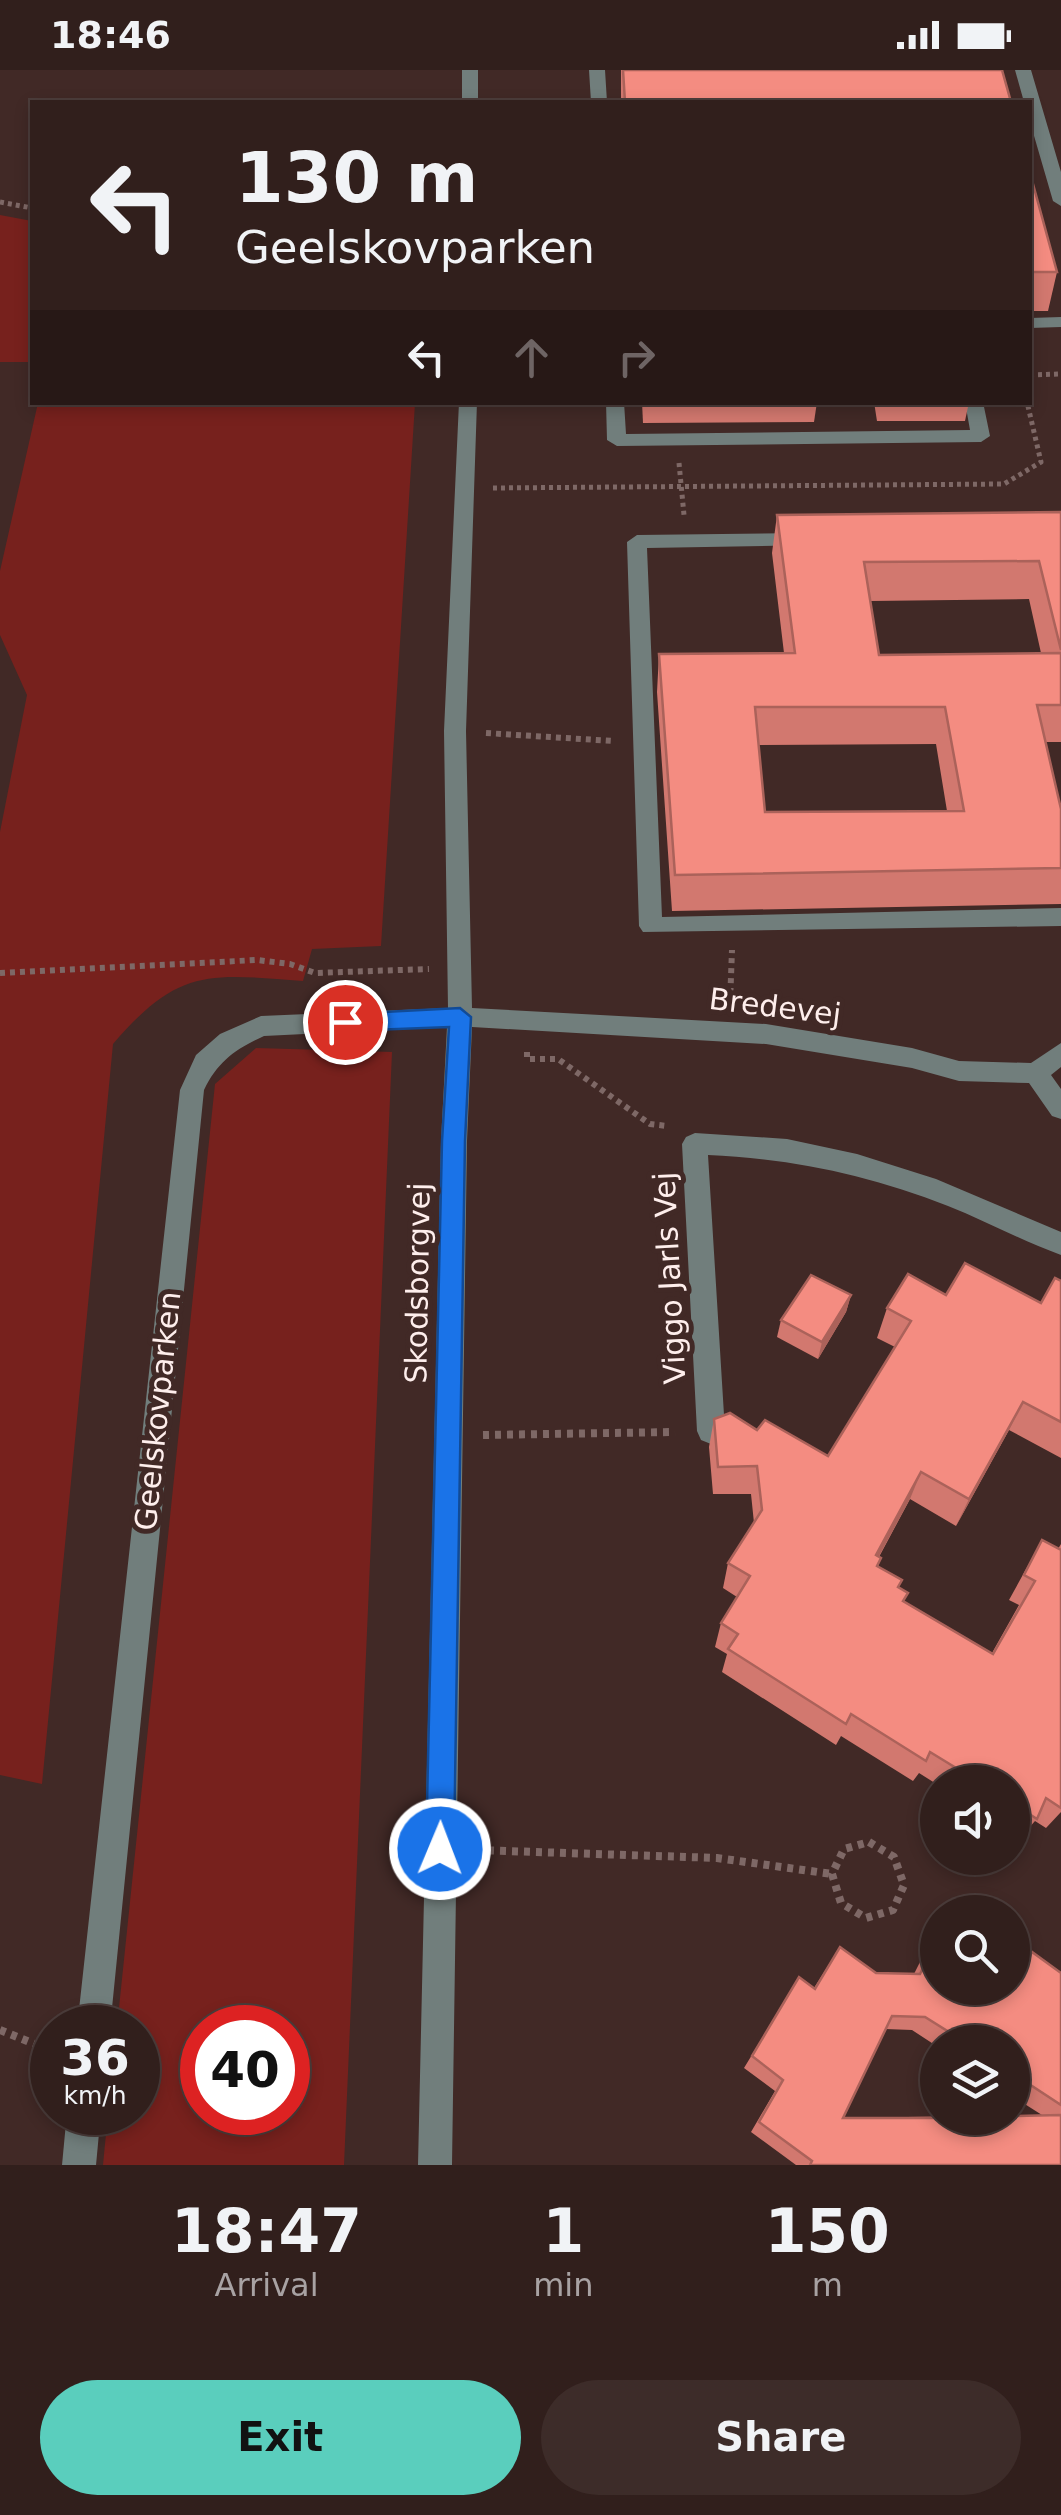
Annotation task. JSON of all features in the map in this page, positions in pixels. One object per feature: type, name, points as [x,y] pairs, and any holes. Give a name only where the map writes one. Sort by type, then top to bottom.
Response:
[{"type":"street","points":[[470,70],[470,100]]},
{"type":"street","points":[[597,70],[599,100]]},
{"type":"street","points":[[1023,70],[1057,173],[1061,202]]},
{"type":"street","points":[[1032,323],[1061,322]]},
{"type":"street","name":"Skodsborgvej","points":[[436,2165],[454,1141],[460,1017],[455,731],[468,405]]},
{"type":"street","points":[[615,405],[617,440],[982,436],[975,405]]},
{"type":"street","points":[[824,540],[637,542],[651,926],[1061,917]]},
{"type":"street","name":"Bredevej","points":[[460,1017],[766,1034],[912,1058],[959,1071],[1036,1073]]},
{"type":"street","name":"Geelskovparken","points":[[95,2005],[192,1090],[206,1062],[228,1041],[261,1026],[460,1017]]},
{"type":"street","points":[[1061,1053],[1036,1073],[1061,1109]]},
{"type":"street","name":"Viggo Jarls Vej","points":[[711,1431],[695,1144],[788,1150],[883,1174],[996,1214],[1061,1244]]},
{"type":"street","points":[[78,2165],[81,2135]]},
{"type":"path","points":[[0,202],[30,208]]},
{"type":"path","points":[[1032,375],[1061,374]]},
{"type":"path","points":[[467,488],[1004,484],[1040,462],[1028,405]]},
{"type":"path","points":[[676,439],[686,541]]},
{"type":"path","points":[[455,731],[644,743]]},
{"type":"path","points":[[728,1032],[733,924]]},
{"type":"path","points":[[0,972],[258,960],[290,964],[315,973],[460,968]]},
{"type":"path","points":[[529,1020],[527,1058],[558,1059],[650,1124],[676,1128],[695,1144]]},
{"type":"path","points":[[448,1436],[711,1431]]},
{"type":"path","points":[[869,1842],[894,1856],[904,1884],[893,1910],[866,1918],[842,1903],[832,1874],[844,1850],[869,1842]]},
{"type":"path","points":[[440,1849],[717,1858],[832,1874]]},
{"type":"path","points":[[0,2030],[30,2043]]},
{"type":"shaded area","points":[[0,215],[30,221],[30,362],[0,362]]},
{"type":"shaded area","points":[[38,405],[415,405],[381,946],[312,949],[303,981],[219,978],[177,988],[136,1019],[113,1044],[42,1784],[0,1775],[0,832],[27,695],[0,635],[0,571]]},
{"type":"shaded area","points":[[256,1048],[392,1052],[344,2165],[103,2165],[106,2135],[160,2135],[160,2005],[119,2005],[215,1084]]},
{"type":"building","points":[[623,70],[1002,70],[1010,100],[625,100]]},
{"type":"building","points":[[1032,180],[1057,272],[1032,272]]},
{"type":"building","points":[[1061,512],[1061,650],[1039,561],[864,562],[879,655],[1061,653],[1061,705],[1037,705],[1061,809],[1061,868],[675,875],[659,654],[795,653],[777,515]],"holes":[[[755,707],[945,707],[964,811],[765,812]]]},
{"type":"building","points":[[965,1263],[1041,1303],[1055,1278],[1061,1281],[1061,1422],[1023,1402],[969,1499],[921,1472],[876,1555],[881,1558],[877,1566],[902,1580],[898,1587],[908,1593],[903,1601],[993,1654],[1035,1581],[1024,1575],[1042,1540],[1061,1550],[1061,1808],[1046,1798],[1037,1819],[1030,1815],[1030,1765],[951,1765],[930,1752],[926,1761],[851,1714],[846,1724],[728,1649],[738,1634],[721,1623],[750,1576],[728,1563],[762,1510],[757,1466],[718,1467],[714,1419],[730,1413],[757,1430],[765,1420],[828,1456],[911,1321],[887,1308],[908,1274],[946,1295]]},
{"type":"building","points":[[811,1275],[851,1295],[822,1342],[781,1320]]},
{"type":"building","points":[[840,1947],[876,1973],[920,1974],[920,2005],[1030,2005],[1032,1952],[1061,1973],[1061,2105],[1030,2085],[1030,2025],[938,2025],[925,2017],[892,2016],[843,2118],[920,2118],[920,2135],[1030,2135],[1030,2116],[1061,2115],[1061,2165],[810,2165],[812,2161],[759,2122],[783,2080],[752,2056],[799,1977],[815,1989]]},
{"type":"route","points":[[345,1022],[460,1017],[454,1141],[440,1849]]}]
